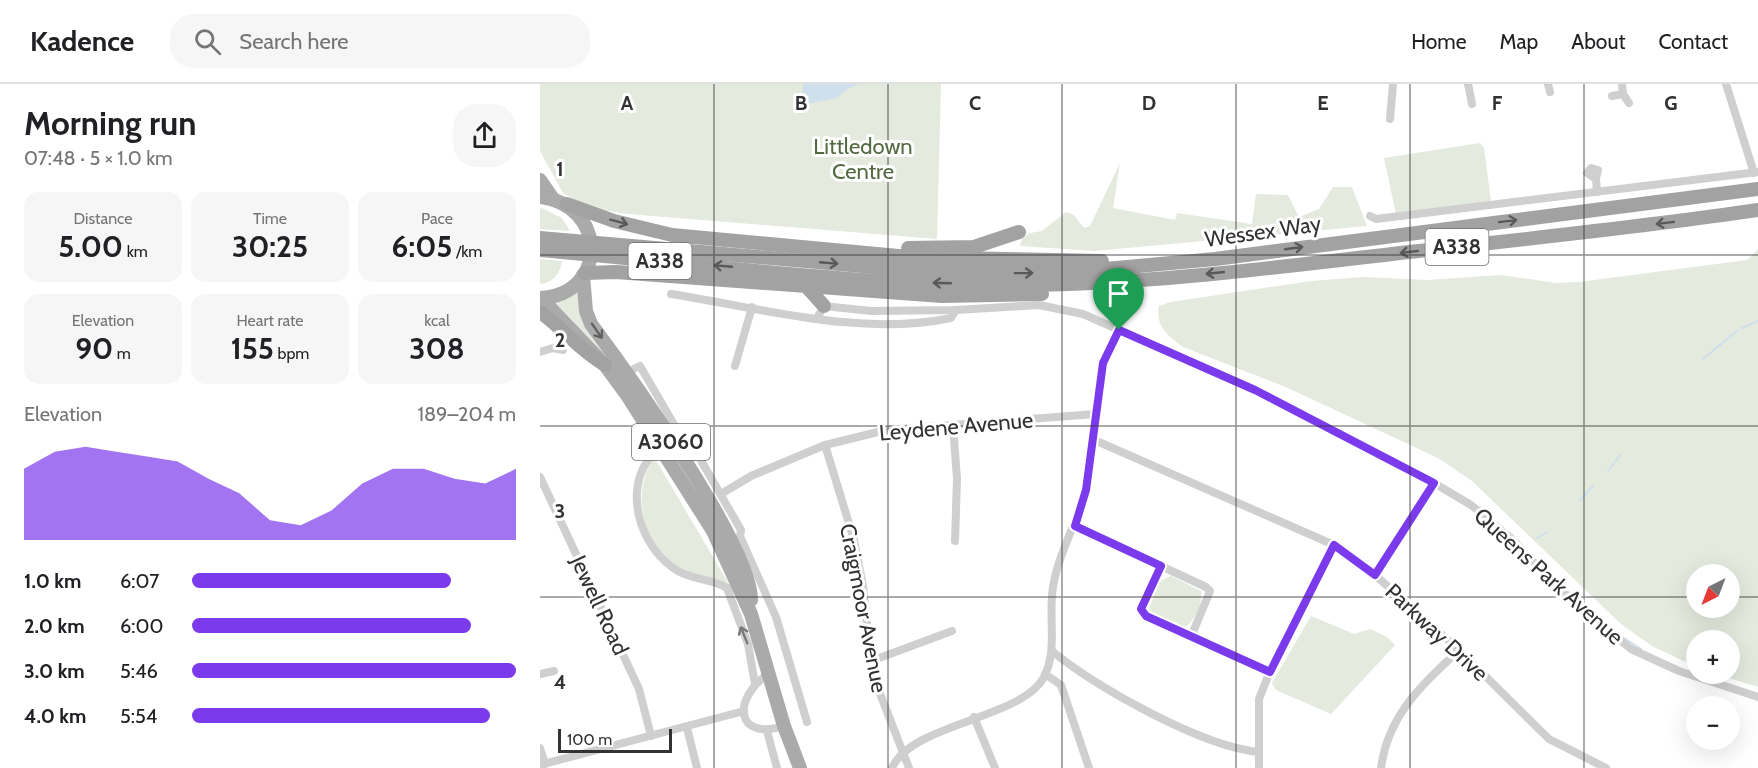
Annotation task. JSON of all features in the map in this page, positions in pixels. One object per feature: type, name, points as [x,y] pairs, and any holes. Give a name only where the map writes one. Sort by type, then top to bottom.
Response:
[{"type":"highway","name":"Wessex Way","points":[[773,252],[1051,261],[1215,259],[1758,189]]},
{"type":"highway","points":[[553,200],[614,221],[672,236],[773,252],[838,248],[974,247],[1019,232]]},
{"type":"highway","name":"Wessex Way","points":[[540,250],[781,271],[991,285],[1103,282],[1190,276],[1630,227],[1758,210]]},
{"type":"highway","name":"A338","points":[[540,238],[773,252]]},
{"type":"highway","points":[[584,274],[616,272],[942,296],[1011,295],[1110,289],[1190,276]]},
{"type":"highway","points":[[807,287],[821,312]]},
{"type":"highway","points":[[540,312],[555,323],[582,351],[605,365]]},
{"type":"main road","points":[[540,180],[553,200],[579,214],[587,227],[591,255],[584,274],[569,289],[551,297],[540,298]]},
{"type":"main road","name":"A3060","points":[[584,274],[589,317],[625,373],[688,459],[736,539],[752,589],[751,614]]},
{"type":"main road","name":"A3060","points":[[540,298],[605,365],[661,444],[713,531],[734,588],[751,614],[783,726],[800,768]]},
{"type":"main road","points":[[688,459],[681,468],[709,513],[713,531]]},
{"type":"street","points":[[1390,119],[1393,84]]},
{"type":"street","points":[[1468,84],[1472,104]]},
{"type":"street","points":[[1622,84],[1623,94],[1629,104]]},
{"type":"street","points":[[1370,216],[1376,219],[1756,172],[1726,84]]},
{"type":"street","points":[[1612,96],[1623,94]]},
{"type":"street","points":[[1596,179],[1597,192]]},
{"type":"street","points":[[671,294],[752,307],[821,312],[956,310]]},
{"type":"street","name":"Queens Park Avenue","points":[[956,310],[1039,305],[1083,314],[1255,390],[1434,483],[1471,505],[1499,528],[1576,604],[1631,649],[1678,671],[1758,697]]},
{"type":"street","points":[[735,366],[752,307]]},
{"type":"street","points":[[821,312],[856,322],[906,322],[951,318],[956,310]]},
{"type":"street","points":[[892,768],[902,752],[974,717],[1024,698],[1046,674],[1052,651],[1050,611],[1054,579],[1075,526],[1086,490],[1103,363],[1119,330]]},
{"type":"street","points":[[540,352],[553,348],[563,350]]},
{"type":"street","points":[[625,373],[640,366],[688,459],[699,457],[741,530],[736,539],[776,617],[807,722]]},
{"type":"street","name":"Leydene Avenue","points":[[722,494],[751,476],[825,445],[886,430],[1096,414]]},
{"type":"street","points":[[953,425],[957,479],[956,541]]},
{"type":"street","name":"Parkway Drive","points":[[1092,439],[1334,545],[1375,575],[1459,650],[1549,739],[1606,768]]},
{"type":"street","name":"Craigmoor Avenue","points":[[825,445],[859,563],[871,661],[879,691],[909,768]]},
{"type":"street","points":[[653,454],[646,462],[638,488],[637,514],[660,558],[677,571],[734,588],[755,684]]},
{"type":"street","name":"Jewell Road","points":[[540,477],[639,689],[651,736]]},
{"type":"street","points":[[1375,575],[1434,483]]},
{"type":"street","points":[[1075,526],[1206,587],[1210,591],[1191,637]]},
{"type":"street","points":[[1259,768],[1259,699],[1270,672],[1334,545]]},
{"type":"street","points":[[1161,566],[1141,610],[1146,616],[1270,672]]},
{"type":"street","points":[[871,661],[952,631]]},
{"type":"street","points":[[1381,768],[1396,720],[1408,701],[1414,692],[1459,650]]},
{"type":"street","points":[[1052,651],[1076,671],[1166,719],[1227,745],[1259,752]]},
{"type":"street","points":[[540,674],[554,671]]},
{"type":"street","points":[[768,674],[747,694],[744,711],[749,722],[767,731],[783,726]]},
{"type":"street","points":[[1046,674],[1061,685],[1089,768]]},
{"type":"street","points":[[540,748],[543,765],[744,711]]},
{"type":"street","points":[[974,717],[995,768]]},
{"type":"street","points":[[687,728],[697,768]]},
{"type":"street","points":[[767,731],[777,768]]},
{"type":"green space","name":"Littledown Centre","points":[[540,84],[941,84],[937,239],[628,214],[589,208],[563,193],[540,151]]},
{"type":"green space","points":[[1480,143],[1484,148],[1491,201],[1396,214],[1384,158]]},
{"type":"green space","points":[[1120,163],[1113,208],[1175,220],[1177,213],[1252,224],[1256,194],[1288,195],[1299,217],[1319,209],[1333,187],[1352,187],[1367,226],[1094,251],[1020,246],[1022,238],[1030,233],[1042,231],[1066,212],[1074,215],[1084,228],[1090,226]]},
{"type":"green space","points":[[540,209],[562,218],[570,231],[540,229]]},
{"type":"green space","points":[[1758,249],[1758,687],[1740,681],[1740,630],[1686,630],[1686,662],[1652,646],[1621,624],[1472,481],[1438,458],[1288,388],[1183,347],[1164,330],[1158,313],[1159,306],[1171,302],[1311,281],[1365,277],[1428,280],[1501,275],[1556,283],[1747,260]]},
{"type":"green space","points":[[540,259],[562,261],[556,276],[543,284],[540,283]]},
{"type":"green space","points":[[582,286],[612,362],[554,301]]},
{"type":"green space","points":[[654,457],[729,584],[680,567],[670,561],[651,538],[646,525],[642,497],[647,470]]},
{"type":"green space","points":[[1171,576],[1201,591],[1198,611],[1185,627],[1152,613],[1149,608],[1160,581]]},
{"type":"green space","points":[[1311,616],[1354,634],[1370,629],[1387,637],[1395,645],[1331,714],[1276,690],[1272,683]]},
{"type":"water","points":[[803,84],[859,84],[847,89],[837,98],[807,104],[802,96]]},
{"type":"waterway","points":[[1742,328],[1758,321]]},
{"type":"waterway","points":[[1703,359],[1737,331]]},
{"type":"waterway","points":[[1608,471],[1620,455]]},
{"type":"waterway","points":[[1580,500],[1593,486]]},
{"type":"waterway","points":[[1480,507],[1494,519]]},
{"type":"waterway","points":[[1509,532],[1526,549]]},
{"type":"waterway","points":[[1537,538],[1547,532]]},
{"type":"waterway","points":[[1621,636],[1641,649]]},
{"type":"route","points":[[1119,330],[1255,390],[1434,483],[1375,575],[1334,545],[1270,672],[1146,616],[1141,609],[1161,566],[1075,526],[1086,490],[1103,363],[1119,330]]}]
